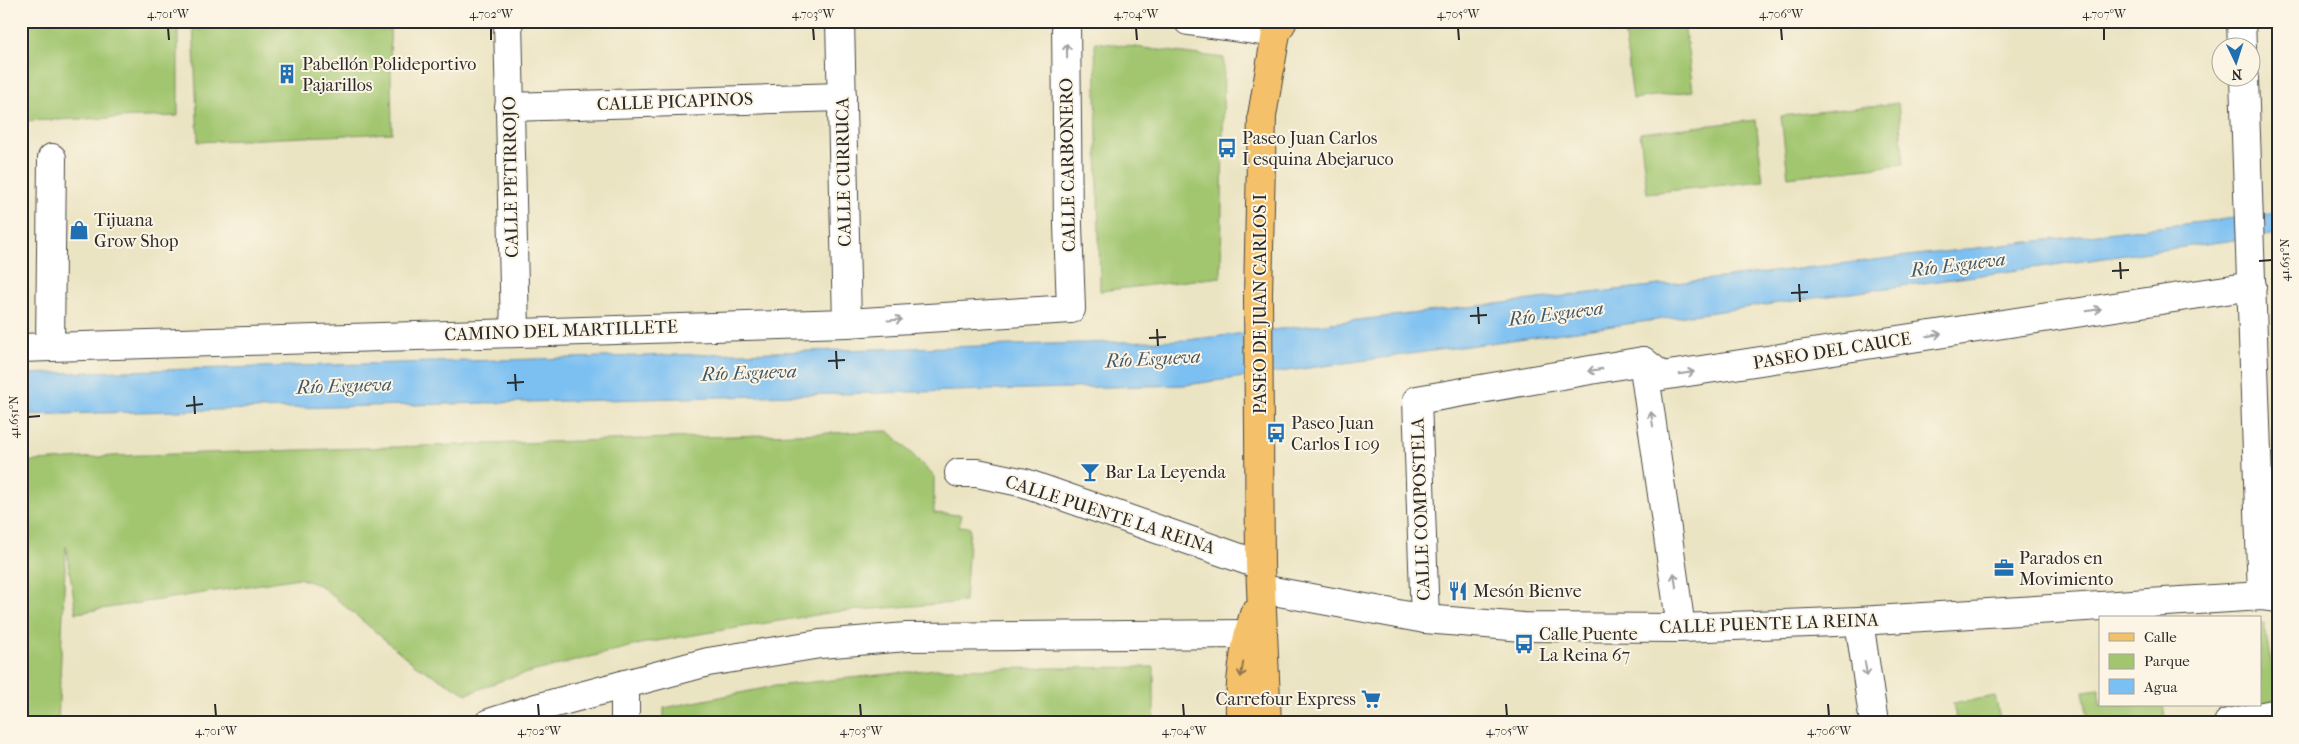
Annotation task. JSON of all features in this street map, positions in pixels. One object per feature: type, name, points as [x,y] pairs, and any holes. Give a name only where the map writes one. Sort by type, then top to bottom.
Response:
[{"type":"main road","name":"PASEO DE JUAN CARLOS I","points":[[1267,723],[1261,577],[1258,311],[1262,116],[1277,25]]},
{"type":"main road","name":"PASEO DE JUAN CARLOS I","points":[[1240,723],[1239,689],[1248,634],[1261,577]]},
{"type":"street","name":"CALLE PETIRROJO","points":[[508,21],[515,332]]},
{"type":"street","name":"CALLE CURRUCA","points":[[840,21],[847,323]]},
{"type":"street","name":"CALLE CARBONERO","points":[[1066,21],[1068,225],[1071,309]]},
{"type":"street","points":[[1188,21],[1277,25]]},
{"type":"street","points":[[2241,21],[2242,38]]},
{"type":"street","points":[[2244,88],[2251,276],[2270,597]]},
{"type":"street","name":"CALLE PICAPINOS","points":[[509,107],[842,98]]},
{"type":"street","points":[[50,347],[52,158]]},
{"type":"street","name":"PASEO DEL CAUCE","points":[[1643,361],[1662,376],[2251,276]]},
{"type":"street","name":"CAMINO DEL MARTILLETE","points":[[21,348],[847,323],[1071,309]]},
{"type":"street","points":[[1643,361],[1681,628]]},
{"type":"street","name":"CALLE COMPOSTELA","points":[[1424,619],[1417,400],[1643,361]]},
{"type":"street","name":"CALLE PUENTE LA REINA","points":[[958,473],[977,473],[1025,483],[1261,577],[1424,619],[1524,627],[1681,628],[1859,621],[2270,597]]},
{"type":"street","points":[[1859,621],[1874,723]]},
{"type":"street","points":[[489,723],[708,662],[820,644],[907,637],[1248,634]]},
{"type":"street","points":[[624,684],[625,723]]},
{"type":"street","points":[[2228,723],[2278,712]]},
{"type":"green space","points":[[21,21],[178,21],[178,116],[21,121]]},
{"type":"green space","name":"Pabellón Polideportivo Pajarillos","points":[[193,21],[390,21],[392,133],[198,142]]},
{"type":"green space","points":[[1623,21],[1684,21],[1693,91],[1633,99]]},
{"type":"green space","points":[[1095,42],[1224,58],[1221,277],[1100,291]]},
{"type":"green space","points":[[1898,103],[1904,164],[1788,177],[1781,116]]},
{"type":"green space","points":[[1756,120],[1763,181],[1647,193],[1640,133]]},
{"type":"green space","points":[[889,431],[934,476],[934,513],[961,515],[959,526],[970,527],[965,602],[834,612],[645,643],[508,678],[467,694],[415,665],[321,586],[299,578],[76,613],[66,546],[58,723],[21,723],[21,462],[113,456]]},
{"type":"green space","points":[[2262,623],[2264,623],[2278,703],[2262,705]]},
{"type":"green space","points":[[1154,667],[1154,723],[664,723],[664,708],[775,686],[936,669]]},
{"type":"green space","points":[[2099,689],[2099,706],[2163,706],[2166,723],[2089,723],[2083,691]]},
{"type":"green space","points":[[1995,696],[2001,723],[1957,723],[1953,704]]},
{"type":"water","name":"Río Esgueva","points":[[2278,213],[2278,234],[1186,385],[21,415],[21,374],[1186,340]]},
{"type":"place","name":"Pabellón Polideportivo Pajarillos","points":[[287,74]]},
{"type":"place","name":"Paseo Juan Carlos I esquina Abejaruco","points":[[1227,148]]},
{"type":"place","name":"Tijuana Grow Shop","points":[[79,230]]},
{"type":"place","name":"Paseo Juan Carlos I 109","points":[[1276,433]]},
{"type":"place","name":"Bar La Leyenda","points":[[1090,472]]},
{"type":"place","name":"Parados en Movimiento","points":[[2004,568]]},
{"type":"place","name":"Mesón Bienve","points":[[1458,591]]},
{"type":"place","name":"Calle Puente La Reina 67","points":[[1524,644]]},
{"type":"place","name":"Carrefour Express","points":[[1371,699]]}]
